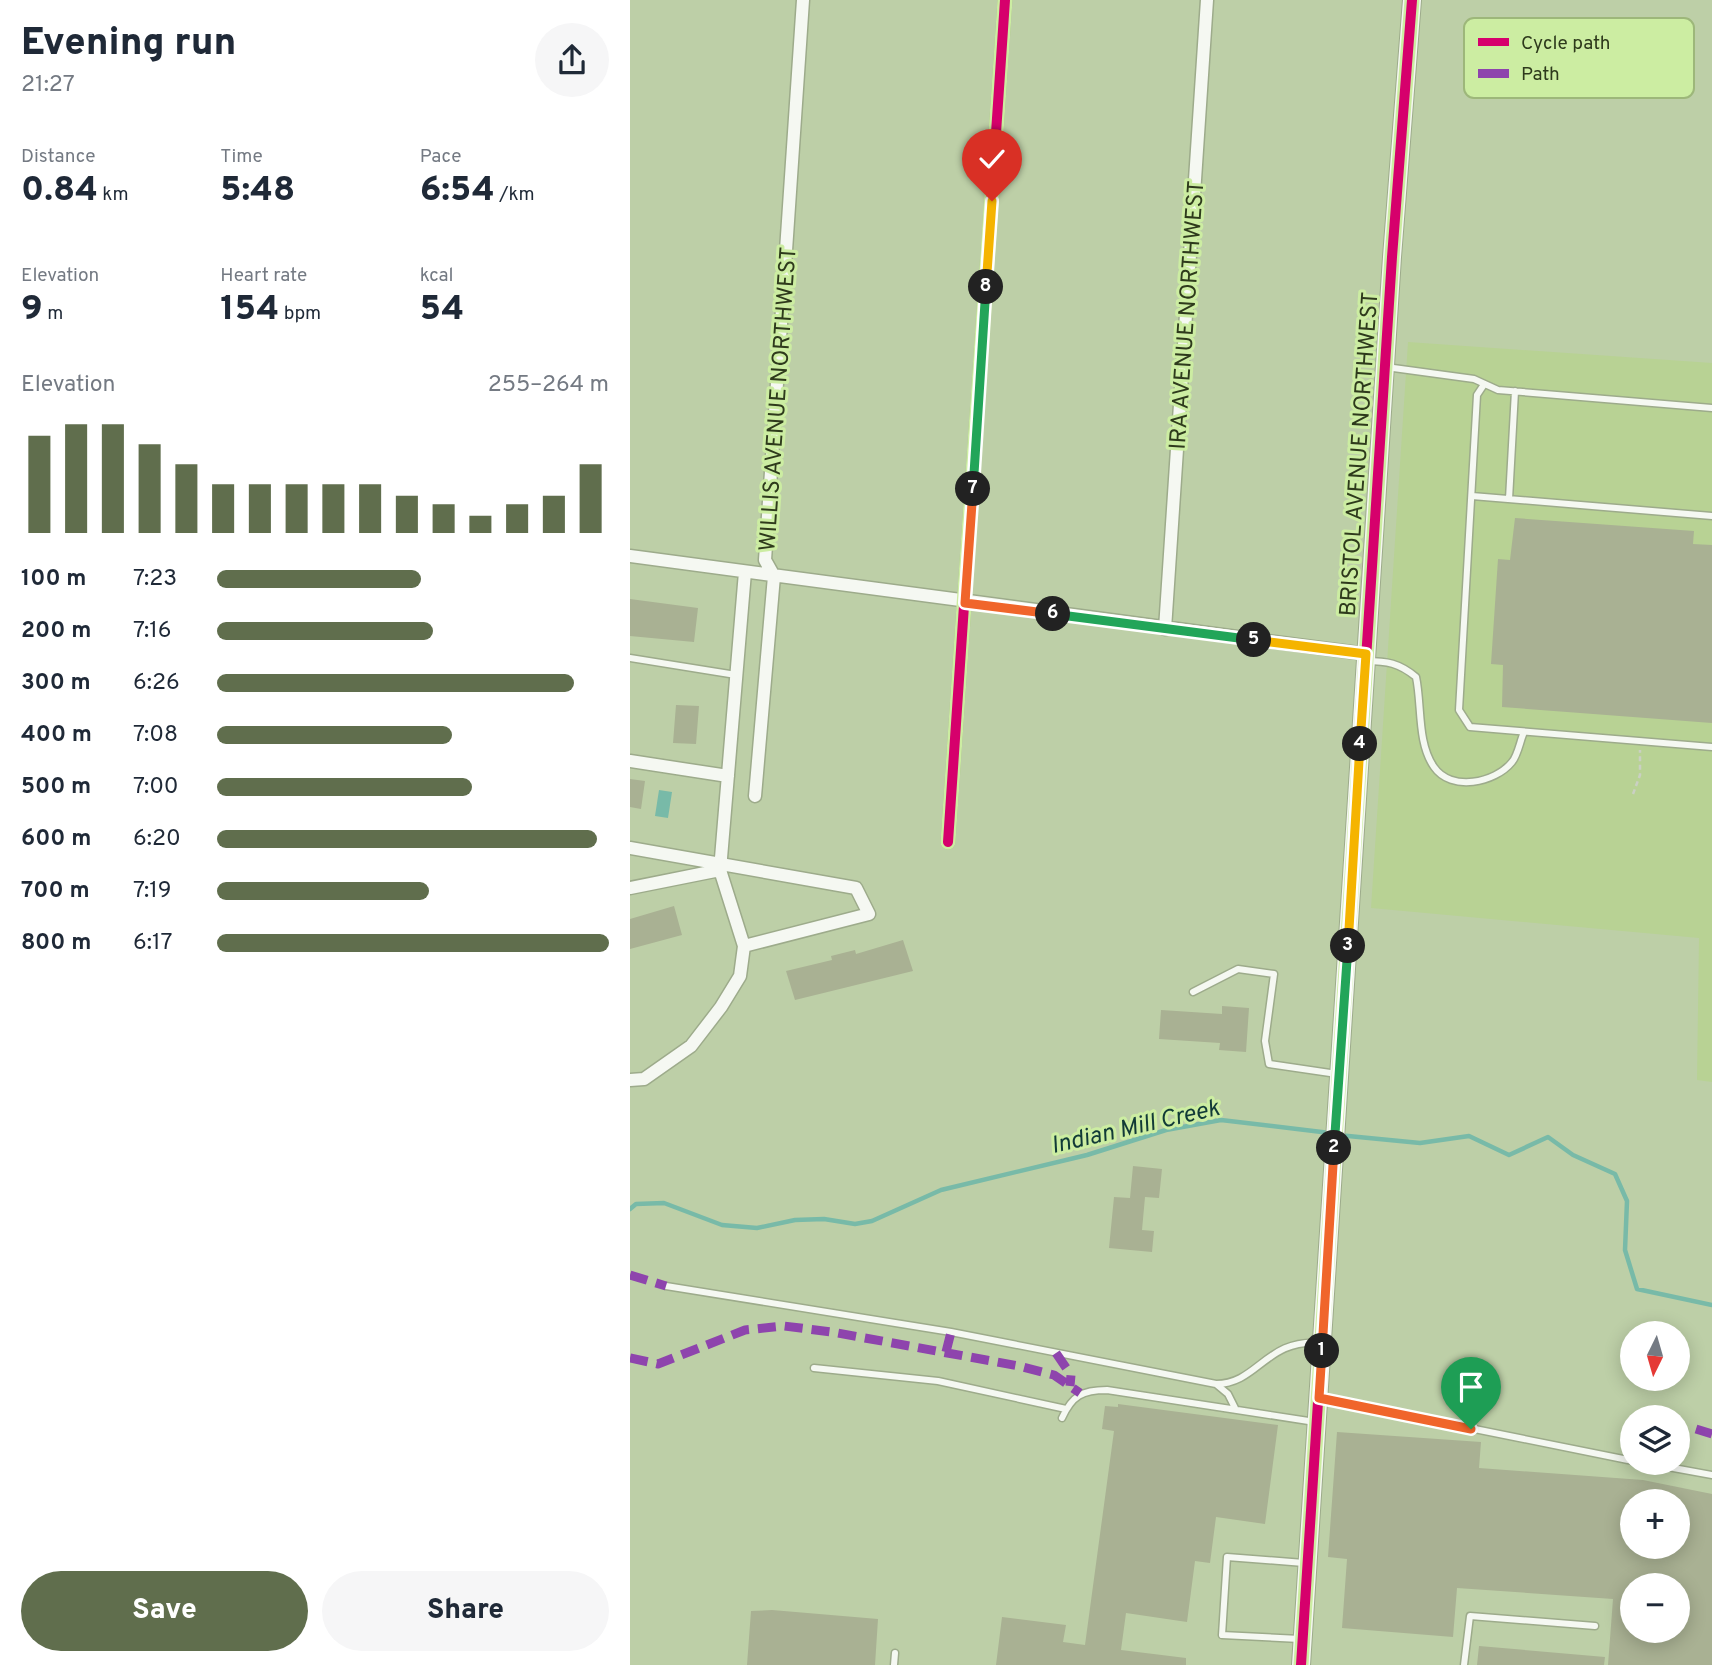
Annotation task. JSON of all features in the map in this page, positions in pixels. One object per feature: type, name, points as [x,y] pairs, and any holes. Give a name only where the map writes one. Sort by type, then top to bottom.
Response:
[{"type":"street","name":"WILLIS AVENUE NORTHWEST","points":[[755,796],[774,576],[765,560],[803,0]]},
{"type":"street","points":[[948,842],[1005,0]]},
{"type":"street","name":"IRA AVENUE NORTHWEST","points":[[1165,629],[1207,0]]},
{"type":"street","name":"BRISTOL AVENUE NORTHWEST","points":[[1301,1665],[1365,658],[1412,0]]},
{"type":"street","points":[[630,556],[1365,658]]},
{"type":"street","points":[[630,1080],[644,1079],[691,1046],[721,1007],[740,976],[744,946],[721,867],[745,572]]},
{"type":"street","points":[[630,761],[728,776]]},
{"type":"street","points":[[630,848],[721,867],[856,888],[869,915],[744,946]]},
{"type":"street","points":[[630,888],[721,867]]},
{"type":"lane","points":[[1385,367],[1474,379],[1483,386],[1515,391],[1712,408]]},
{"type":"lane","points":[[1483,386],[1476,396],[1459,710],[1470,727],[1712,747]]},
{"type":"lane","points":[[1509,499],[1515,391]]},
{"type":"lane","points":[[1472,496],[1712,516]]},
{"type":"lane","points":[[630,658],[736,675]]},
{"type":"lane","points":[[1365,658],[1388,661],[1416,677],[1424,743],[1435,769],[1453,780],[1471,783],[1496,774],[1513,762],[1524,732]]},
{"type":"lane","points":[[1193,992],[1238,969],[1273,974],[1265,1041],[1269,1064],[1339,1075]]},
{"type":"lane","points":[[666,1286],[951,1332],[1216,1384],[1239,1379],[1289,1344],[1322,1343]]},
{"type":"lane","points":[[814,1368],[937,1381],[1066,1409]]},
{"type":"lane","points":[[1216,1384],[1228,1394],[1234,1408]]},
{"type":"lane","points":[[1062,1418],[1071,1400],[1080,1393],[1095,1390],[1317,1422]]},
{"type":"lane","points":[[1319,1398],[1620,1458]]},
{"type":"lane","points":[[1690,1471],[1712,1475]]},
{"type":"lane","points":[[1302,1639],[1222,1635],[1224,1593],[1227,1556],[1307,1563]]},
{"type":"lane","points":[[1464,1665],[1470,1616],[1595,1626]]},
{"type":"lane","points":[[894,1665],[895,1653]]},
{"type":"path","points":[[1633,794],[1640,775],[1639,741]]},
{"type":"shaded area","points":[[1408,342],[1712,363],[1712,1082],[1697,1080],[1699,938],[1371,908]]},
{"type":"water","points":[[659,790],[672,792],[668,818],[655,816]]},
{"type":"building","points":[[1515,518],[1694,531],[1693,544],[1712,545],[1712,723],[1502,707],[1503,665],[1491,664],[1498,559],[1510,560]]},
{"type":"building","points":[[630,599],[698,608],[694,642],[630,636]]},
{"type":"building","points":[[676,705],[699,706],[696,744],[673,743]]},
{"type":"building","points":[[630,779],[645,781],[641,809],[630,807]]},
{"type":"building","points":[[674,906],[682,935],[630,949],[630,919]]},
{"type":"building","points":[[903,940],[913,971],[795,1000],[786,971],[832,960],[831,956],[855,950],[856,954]]},
{"type":"building","points":[[1222,1006],[1249,1008],[1246,1052],[1219,1050],[1220,1043],[1159,1039],[1161,1010],[1222,1014]]},
{"type":"building","points":[[1133,1166],[1162,1169],[1159,1198],[1145,1197],[1142,1230],[1154,1231],[1152,1252],[1109,1248],[1114,1197],[1130,1198]]},
{"type":"building","points":[[1118,1404],[1278,1425],[1265,1524],[1216,1517],[1210,1563],[1195,1561],[1187,1622],[1126,1613],[1121,1650],[1186,1658],[1186,1665],[996,1665],[1002,1617],[1066,1625],[1063,1642],[1085,1645],[1114,1431],[1102,1429],[1105,1406],[1118,1407]]},
{"type":"building","points":[[1337,1432],[1481,1442],[1479,1468],[1643,1480],[1687,1489],[1620,1489],[1620,1559],[1690,1559],[1690,1490],[1712,1494],[1712,1665],[1608,1665],[1613,1599],[1457,1588],[1453,1637],[1342,1628],[1347,1559],[1328,1557]]},
{"type":"building","points":[[772,1610],[878,1619],[875,1665],[747,1665],[751,1611]]},
{"type":"building","points":[[1479,1646],[1605,1657],[1604,1665],[1477,1665]]},
{"type":"waterway","name":"Indian Mill Creek","points":[[630,1209],[636,1204],[664,1203],[722,1225],[757,1228],[795,1220],[824,1219],[855,1224],[872,1221],[941,1190],[1087,1155],[1166,1130],[1221,1120],[1330,1133]]},
{"type":"waterway","name":"Indian Mill Creek","points":[[1338,1135],[1420,1143],[1469,1136],[1509,1155],[1548,1137],[1573,1155],[1615,1174],[1627,1201],[1625,1250],[1637,1289],[1712,1305]]},
{"type":"marked path","points":[[630,1275],[666,1286]]},
{"type":"marked path","points":[[630,1358],[658,1364],[745,1330],[784,1326],[832,1332],[1019,1366],[1054,1375],[1080,1393]]},
{"type":"marked path","points":[[946,1352],[951,1332]]},
{"type":"marked path","points":[[1056,1353],[1071,1375],[1070,1386]]},
{"type":"marked path","points":[[1696,1429],[1712,1434]]},
{"type":"cycle path","points":[[948,842],[1005,0]]},
{"type":"cycle path","points":[[1301,1665],[1392,257],[1412,0]]},
{"type":"route","points":[[992,201],[965,603],[1366,654],[1328,1220],[1319,1398],[1471,1429]]}]
